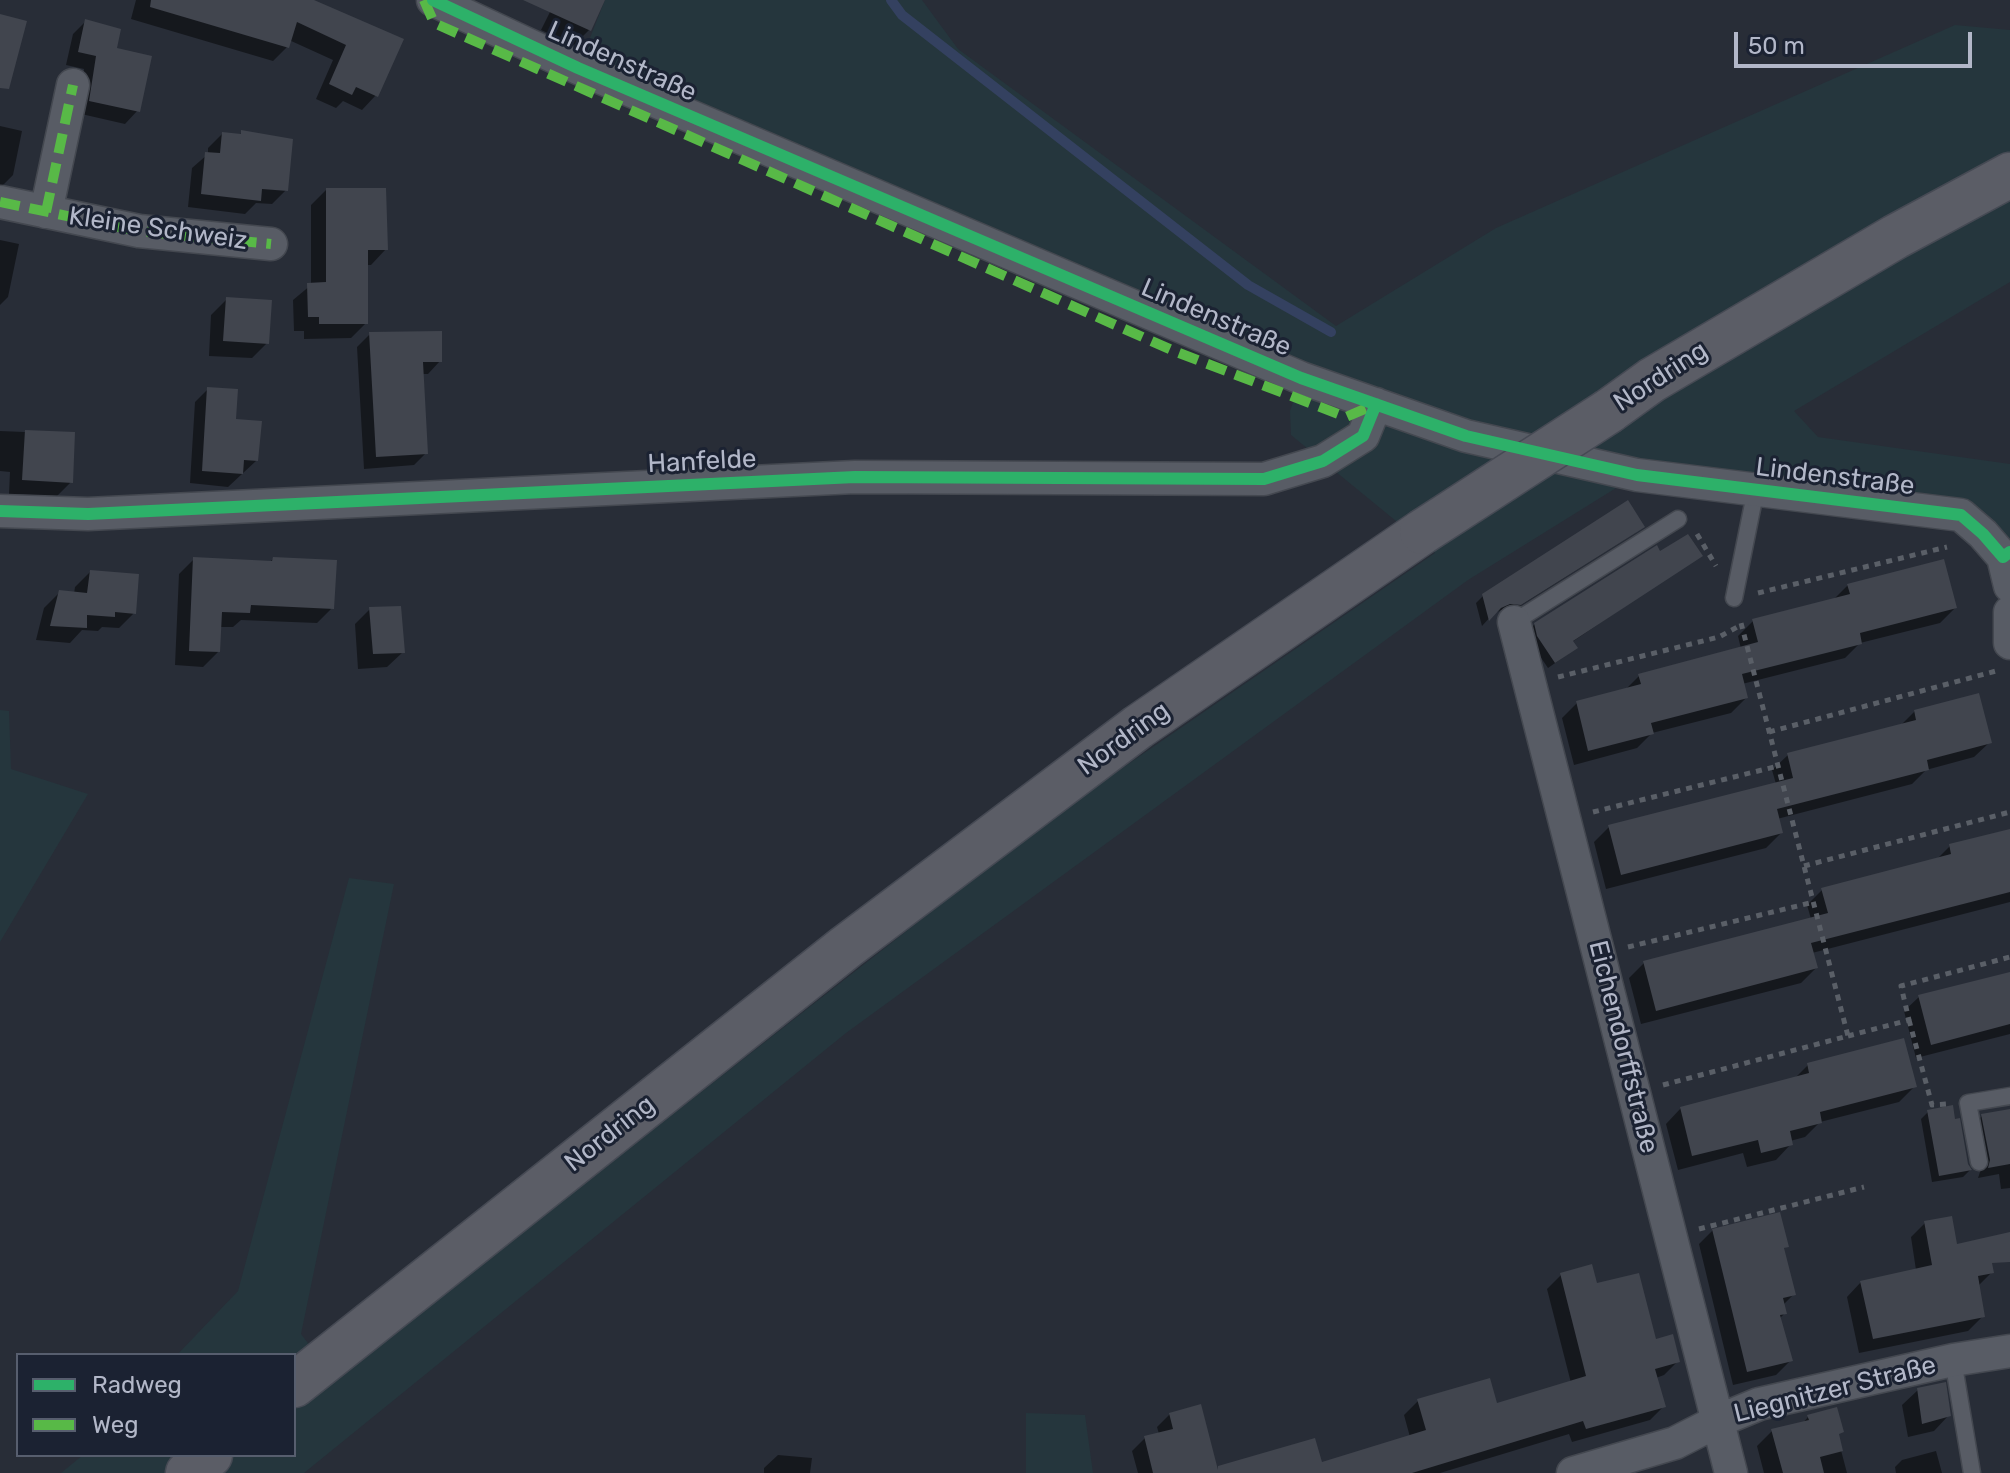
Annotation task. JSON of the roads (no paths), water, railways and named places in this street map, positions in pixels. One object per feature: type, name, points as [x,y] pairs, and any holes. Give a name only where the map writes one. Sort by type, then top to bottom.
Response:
[{"type":"main road","name":"Nordring","points":[[296,1383],[872,927],[1138,727],[1422,532],[1652,380],[1895,237],[2010,175]]},
{"type":"main road","points":[[188,1473],[208,1457]]},
{"type":"street","name":"Lindenstraße","points":[[433,0],[578,68],[1301,378],[1493,443],[1637,475],[1961,515],[1983,534],[2008,565]]},
{"type":"street","name":"Kleine Schweiz","points":[[46,212],[73,85]]},
{"type":"street","name":"Kleine Schweiz","points":[[0,202],[139,231],[271,244]]},
{"type":"street","name":"Hanfelde","points":[[0,511],[88,514],[855,477],[1264,479],[1323,461],[1363,436],[1376,404]]},
{"type":"street","points":[[2010,612],[2010,643]]},
{"type":"street","name":"Eichendorffstraße","points":[[1514,622],[1731,1473]]},
{"type":"street","name":"Liegnitzer Straße","points":[[1573,1473],[1675,1443],[1759,1404],[1953,1360],[2010,1351]]},
{"type":"lane","points":[[1734,598],[1756,489]]},
{"type":"lane","points":[[1514,622],[1678,519]]},
{"type":"lane","points":[[1979,1162],[1968,1103],[2010,1096]]},
{"type":"lane","points":[[1953,1360],[1972,1473]]},
{"type":"waterway","points":[[891,0],[902,15],[1248,285],[1331,332]]}]
